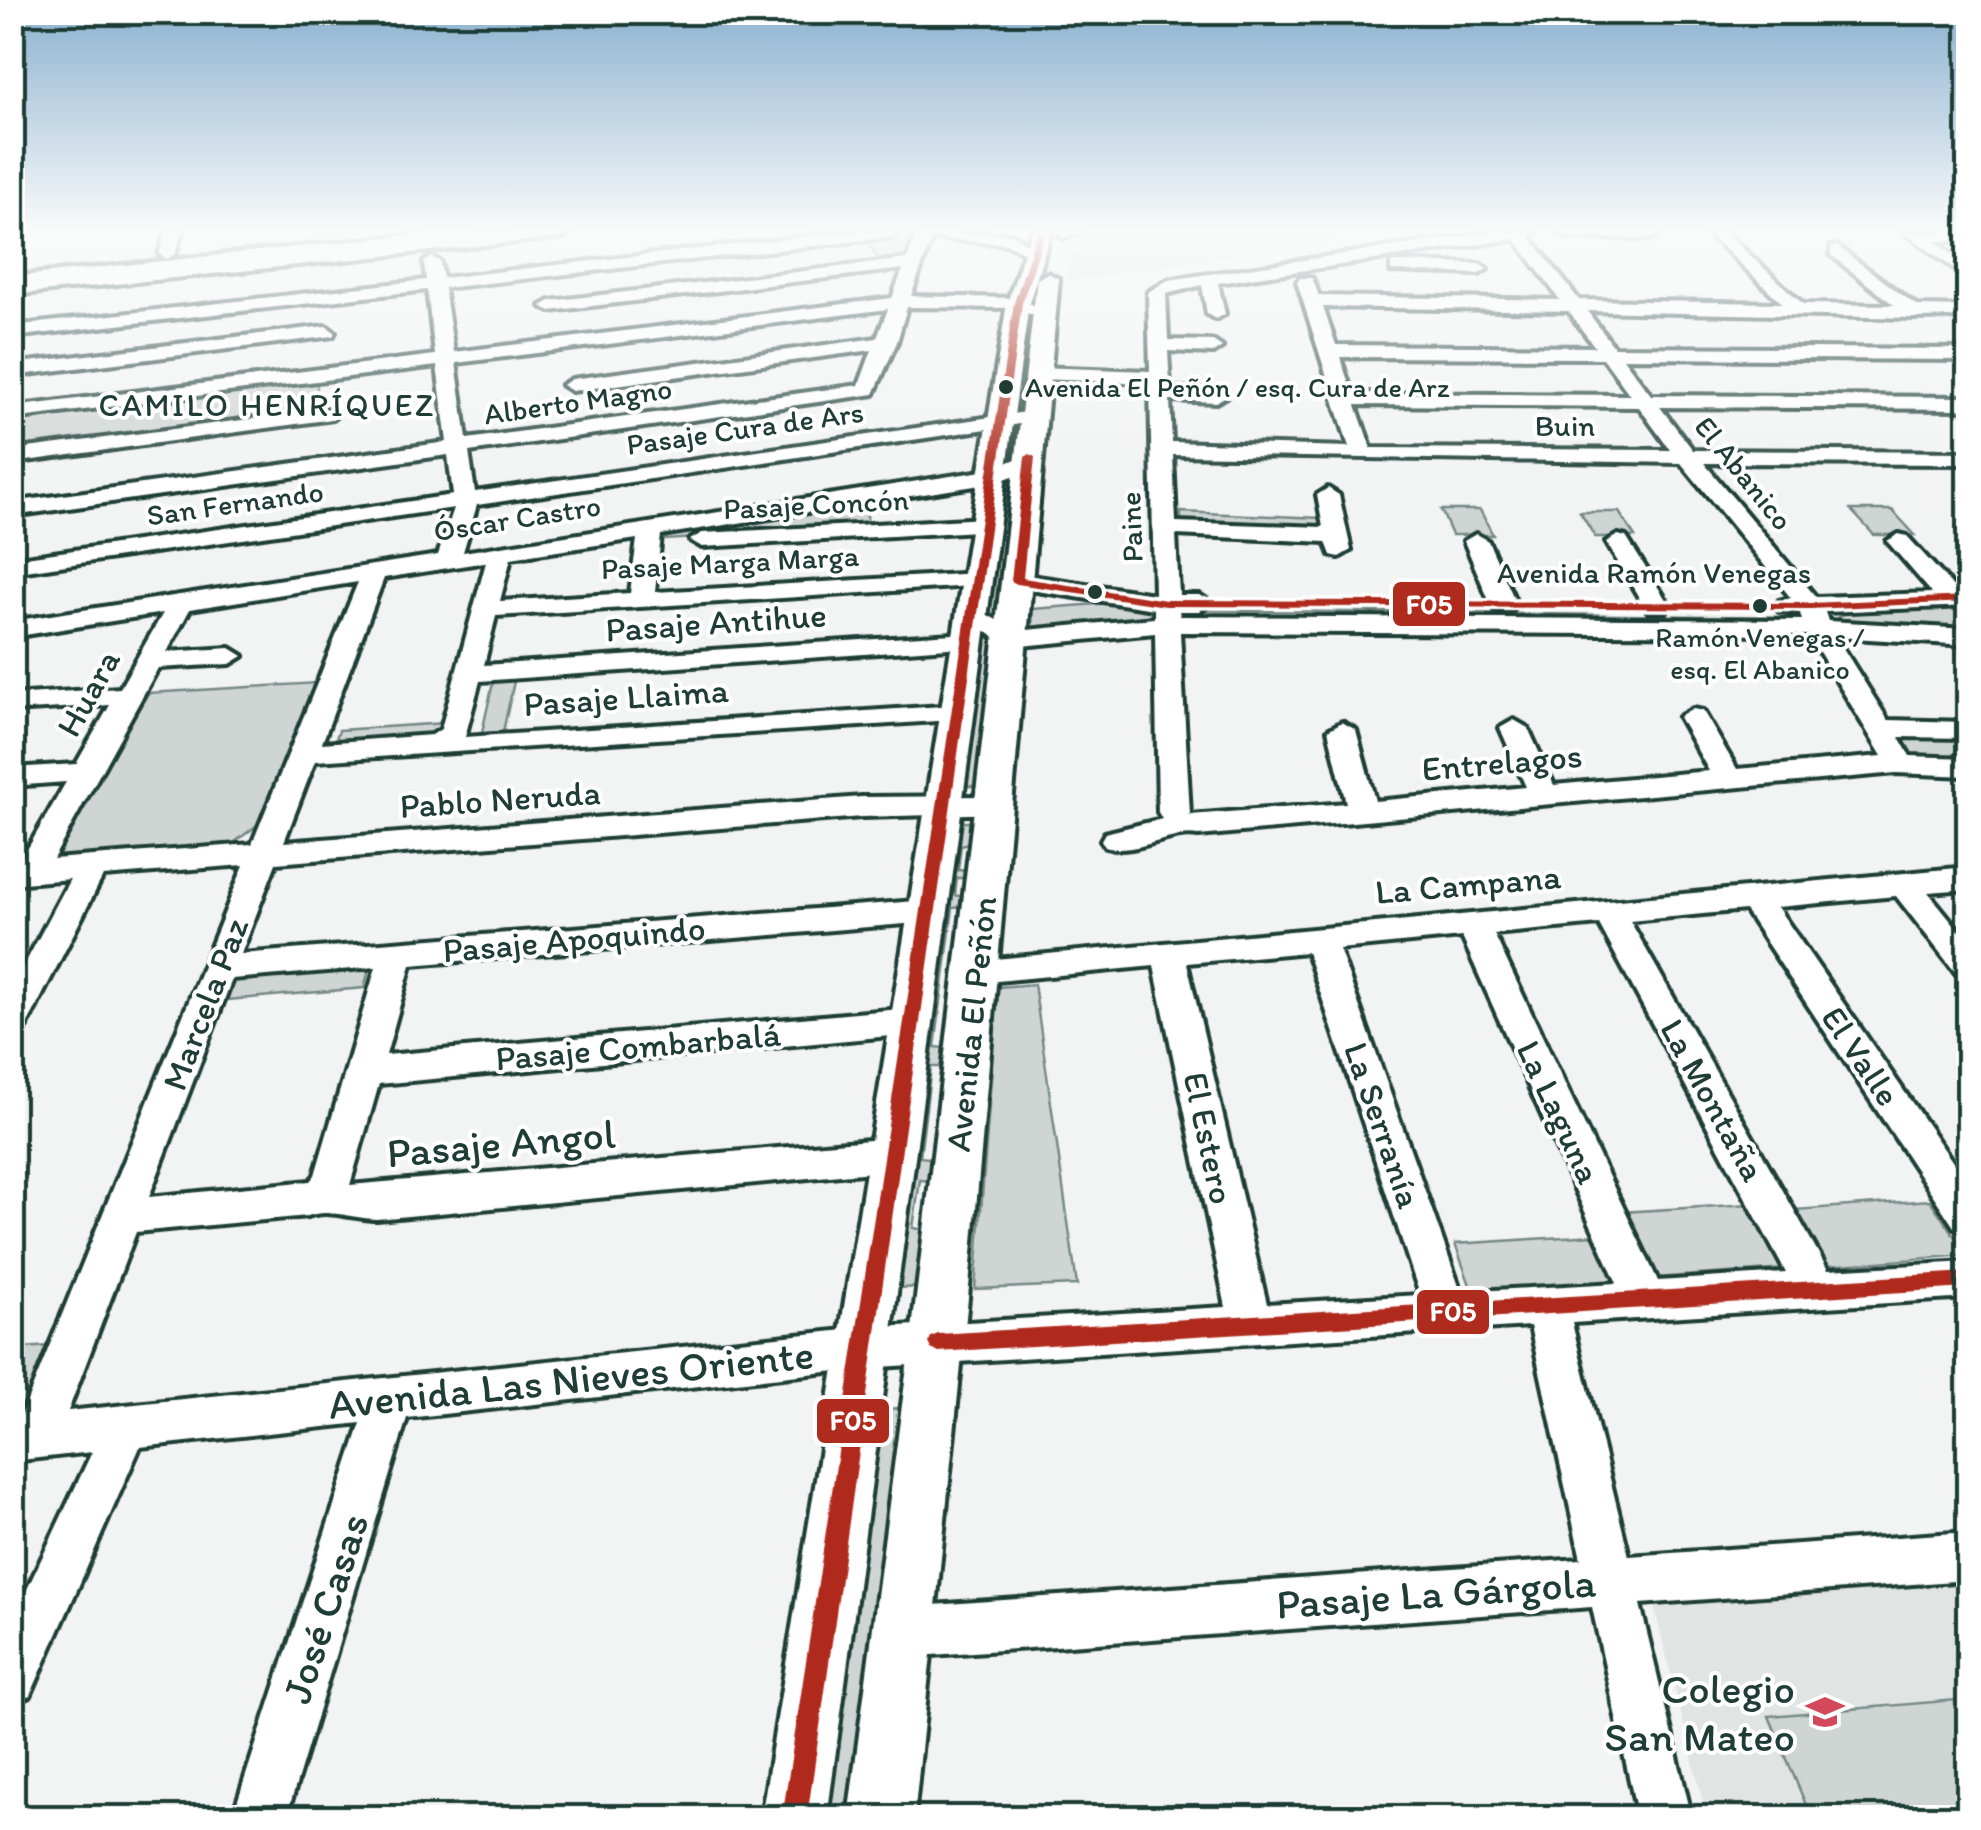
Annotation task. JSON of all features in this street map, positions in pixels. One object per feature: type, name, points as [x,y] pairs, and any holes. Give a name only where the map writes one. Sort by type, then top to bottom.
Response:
[{"type":"main road","name":"Avenida El Peñón","points":[[794,1818],[1016,317]]},
{"type":"main road","name":"Avenida El Peñón","points":[[881,1818],[938,1344],[1044,317]]},
{"type":"street","points":[[12,331],[134,317]]},
{"type":"street","points":[[12,456],[325,440],[326,317]]},
{"type":"street","points":[[441,317],[466,499],[464,520],[448,562]]},
{"type":"street","points":[[553,317],[585,430]]},
{"type":"street","points":[[12,413],[777,317]]},
{"type":"street","points":[[856,442],[870,396],[867,390],[897,317]]},
{"type":"street","name":"Paine","points":[[1157,317],[1173,812],[1180,823]]},
{"type":"street","points":[[1317,317],[1362,454]]},
{"type":"street","name":"El Abanico","points":[[1583,317],[1814,616],[1896,756],[1896,764]]},
{"type":"street","points":[[1920,317],[1966,356]]},
{"type":"street","points":[[12,370],[326,332]]},
{"type":"street","points":[[572,385],[888,342]]},
{"type":"street","points":[[1158,345],[1213,346]]},
{"type":"street","points":[[1328,351],[1966,356]]},
{"type":"street","points":[[1036,373],[1216,396]]},
{"type":"street","name":"Alberto Magno","points":[[12,509],[325,440],[458,448],[867,390]]},
{"type":"street","points":[[1344,400],[1968,403]]},
{"type":"street","name":"Pasaje Cura de Ars","points":[[466,499],[1033,417]]},
{"type":"street","name":"Buin","points":[[1161,448],[1362,454],[1968,458]]},
{"type":"street","name":"Óscar Castro","points":[[12,630],[500,553],[649,536],[994,476],[1030,462]]},
{"type":"street","name":"San Fernando","points":[[12,566],[466,499]]},
{"type":"street","points":[[1163,517],[1334,523]]},
{"type":"street","name":"Pasaje Concón","points":[[649,536],[987,525]]},
{"type":"street","points":[[642,600],[649,536]]},
{"type":"street","points":[[1476,540],[1504,605]]},
{"type":"street","points":[[1899,541],[1960,600]]},
{"type":"street","points":[[1618,542],[1657,606]]},
{"type":"street","points":[[446,739],[454,732],[500,553]]},
{"type":"street","name":"Marcela Paz","points":[[24,1437],[121,1218],[374,573]]},
{"type":"street","name":"Pasaje Marga Marga","points":[[486,609],[978,580]]},
{"type":"street","name":"Avenida Ramón Venegas","points":[[1014,609],[1100,594],[1166,613],[1504,605],[1657,606],[1814,616],[1968,638]]},
{"type":"street","name":"Avenida Ramón Venegas","points":[[1014,609],[1814,616],[1960,600]]},
{"type":"street","name":"Huara","points":[[21,872],[86,772],[181,603]]},
{"type":"street","points":[[970,628],[1014,609]]},
{"type":"street","name":"Pasaje Antihue","points":[[469,674],[970,628]]},
{"type":"street","points":[[148,661],[230,656]]},
{"type":"street","points":[[12,703],[130,695]]},
{"type":"street","name":"Pasaje Llaima","points":[[303,753],[446,739],[454,746],[958,712]]},
{"type":"street","points":[[1693,716],[1729,781]]},
{"type":"street","points":[[1514,728],[1544,796]]},
{"type":"street","points":[[1879,728],[1968,730]]},
{"type":"street","points":[[1342,730],[1363,812]]},
{"type":"street","name":"Entrelagos","points":[[1116,840],[1156,834],[1180,823],[1192,826],[1363,812],[1896,764],[1968,767]]},
{"type":"street","points":[[12,777],[86,772]]},
{"type":"street","name":"Pablo Neruda","points":[[21,872],[862,807],[993,806]]},
{"type":"street","points":[[12,1022],[22,984],[92,867]]},
{"type":"street","name":"La Campana","points":[[976,971],[1968,878]]},
{"type":"street","points":[[1904,884],[1968,964]]},
{"type":"street","name":"El Valle","points":[[1754,898],[1968,1215]]},
{"type":"street","name":"Pasaje Apoquindo","points":[[219,968],[929,910]]},
{"type":"street","name":"La Montaña","points":[[1608,911],[1817,1290]]},
{"type":"street","name":"La Laguna","points":[[1473,924],[1646,1300]]},
{"type":"street","name":"La Serranía","points":[[1319,938],[1447,1312]]},
{"type":"street","name":"El Estero","points":[[1168,952],[1251,1324]]},
{"type":"street","points":[[324,1194],[333,1181],[397,954]]},
{"type":"street","name":"Pasaje Combarbalá","points":[[364,1070],[912,1021]]},
{"type":"street","name":"Pasaje Angol","points":[[121,1218],[308,1200],[324,1194],[347,1202],[376,1202],[892,1154]]},
{"type":"street","name":"Avenida Las Nieves Oriente","points":[[24,1437],[864,1348],[1817,1290],[1966,1285]]},
{"type":"street","points":[[1547,1306],[1666,1818]]},
{"type":"street","name":"José Casas","points":[[258,1818],[392,1398]]},
{"type":"street","points":[[12,1678],[126,1426]]},
{"type":"street","name":"Pasaje La Gárgola","points":[[904,1632],[1968,1556]]},
{"type":"shaded area","points":[[1024,317],[1039,317],[976,786],[961,786]]},
{"type":"shaded area","name":"CAMILO HENRÍQUEZ","points":[[317,382],[317,410],[310,414],[13,455],[12,418]]},
{"type":"shaded area","points":[[866,505],[868,527],[666,540],[666,536]]},
{"type":"shaded area","points":[[1441,510],[1480,510],[1493,535],[1452,535]]},
{"type":"shaded area","points":[[1851,510],[1892,510],[1915,535],[1874,535]]},
{"type":"shaded area","points":[[1181,512],[1320,518],[1322,531],[1181,525]]},
{"type":"shaded area","points":[[1580,512],[1619,512],[1635,537],[1595,537]]},
{"type":"shaded area","points":[[1968,601],[1968,633],[1856,625],[1837,618],[1845,611]]},
{"type":"shaded area","points":[[1124,602],[1183,610],[1799,617],[1182,617],[1032,629],[1033,609]]},
{"type":"shaded area","points":[[515,677],[502,736],[481,737],[494,678]]},
{"type":"shaded area","points":[[317,683],[260,823],[231,845],[51,859],[148,693]]},
{"type":"shaded area","points":[[447,723],[437,738],[334,744],[339,730]]},
{"type":"shaded area","points":[[1897,733],[1968,735],[1968,761],[1915,759]]},
{"type":"shaded area","points":[[956,822],[980,822],[978,840],[961,845],[958,870],[969,871],[968,878],[957,878],[955,895],[967,898],[965,907],[953,908],[935,1047],[952,1049],[950,1067],[931,1067],[920,1157],[936,1159],[935,1181],[920,1180],[913,1228],[935,1231],[928,1287],[896,1288]]},
{"type":"shaded area","points":[[371,963],[364,988],[227,1000],[236,973]]},
{"type":"shaded area","points":[[1034,984],[1077,1285],[975,1289],[998,987]]},
{"type":"shaded area","points":[[1930,1200],[1967,1255],[1827,1266],[1794,1210]]},
{"type":"shaded area","points":[[1750,1204],[1786,1269],[1653,1278],[1622,1212]]},
{"type":"shaded area","points":[[1594,1235],[1617,1286],[1474,1296],[1455,1244]]},
{"type":"shaded area","points":[[50,1346],[22,1416],[13,1417],[13,1349]]},
{"type":"shaded area","points":[[909,1407],[856,1817],[810,1818],[879,1410]]},
{"type":"shaded area","name":"Colegio San Mateo","points":[[1968,1581],[1968,1817],[1707,1817],[1654,1606]]},
{"type":"shaded area","points":[[1968,1699],[1968,1817],[1811,1817],[1769,1716]]},
{"type":"transit line","name":"F05","points":[[794,1818],[1016,317]]},
{"type":"transit line","name":"F05","points":[[1030,457],[1017,581],[1166,603],[1810,606],[1968,599]]},
{"type":"transit line","name":"F05","points":[[938,1343],[1968,1280]]},
{"type":"place","name":"Avenida El Peñón / esq. Cura de Arz","points":[[1006,387]]},
{"type":"place","name":"Ramón Venegas / esq. El Abanico","points":[[1760,606]]},
{"type":"place","name":"Colegio San Mateo","points":[[1825,1712]]},
{"type":"district","name":"CAMILO HENRÍQUEZ","points":[[267,405]]}]
